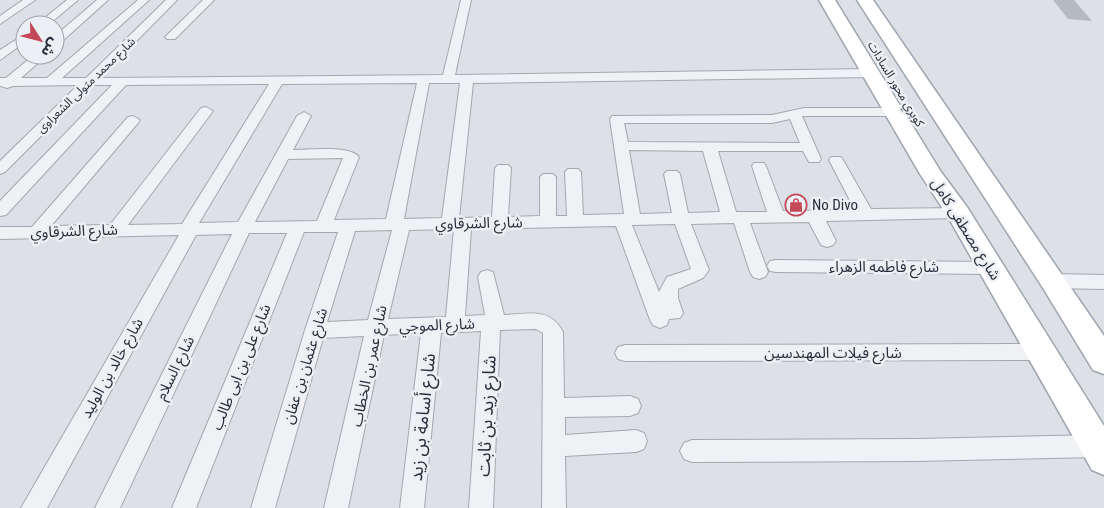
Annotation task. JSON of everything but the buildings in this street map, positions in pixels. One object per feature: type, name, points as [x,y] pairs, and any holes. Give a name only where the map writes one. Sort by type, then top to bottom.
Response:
[{"type":"main road","points":[[865,0],[1053,281],[1104,361]]},
{"type":"main road","name":"شارع مصطفى كامل","points":[[830,1],[870,73],[931,174],[958,213],[1100,452]]},
{"type":"main road","name":"كوبري محور السادات","points":[[830,1],[920,124],[931,149],[931,174]]},
{"type":"street","points":[[0,21],[30,0]]},
{"type":"street","points":[[54,15],[74,0]]},
{"type":"street","points":[[65,33],[103,0]]},
{"type":"street","points":[[51,81],[144,0]]},
{"type":"street","name":"شارع محمد متولى الشعراوى","points":[[0,169],[172,0]]},
{"type":"street","points":[[171,37],[209,0]]},
{"type":"street","points":[[448,79],[466,0]]},
{"type":"street","points":[[0,56],[15,45]]},
{"type":"street","points":[[3,85],[28,65]]},
{"type":"street","points":[[3,85],[51,81],[123,80],[467,79],[870,73]]},
{"type":"street","name":"شارع عمر بن الخطاب","points":[[336,508],[376,328],[424,79]]},
{"type":"street","points":[[455,325],[457,223],[467,79]]},
{"type":"street","points":[[0,211],[123,80]]},
{"type":"street","name":"شارع خالد بن الوليد","points":[[34,508],[190,228],[278,80]]},
{"type":"street","points":[[115,230],[206,111]]},
{"type":"street","points":[[672,174],[681,219],[700,270],[697,275],[674,281],[670,285],[666,317],[628,220],[618,119],[772,118],[810,112],[894,112]]},
{"type":"street","points":[[622,146],[709,146],[811,153],[794,114]]},
{"type":"street","name":"شارع السلام","points":[[107,508],[244,227],[304,116]]},
{"type":"street","points":[[37,232],[133,120]]},
{"type":"street","points":[[709,146],[735,218]]},
{"type":"street","points":[[283,155],[351,155],[352,158],[323,226]]},
{"type":"street","points":[[836,160],[866,215]]},
{"type":"street","points":[[759,166],[777,217]]},
{"type":"street","points":[[500,222],[503,168]]},
{"type":"street","points":[[573,172],[575,221]]},
{"type":"street","points":[[548,177],[548,221]]},
{"type":"street","name":"شارع الشرقاوي","points":[[0,233],[958,213]]},
{"type":"street","points":[[815,216],[827,241]]},
{"type":"street","name":"شارع فاطمه الزهراء","points":[[735,218],[767,269],[991,268]]},
{"type":"street","name":"شارع على بن ابى طالب","points":[[184,508],[298,226]]},
{"type":"street","name":"شارع عثمان بن عفان","points":[[263,508],[315,330],[348,226]]},
{"type":"street","name":"شارع زيد بن ثابت","points":[[482,508],[494,323],[487,277]]},
{"type":"street","points":[[1053,281],[1104,282]]},
{"type":"street","name":"شارع الموجي","points":[[315,330],[544,322],[550,326],[553,332],[554,408]]},
{"type":"street","name":"شارع أسامة بن زيد","points":[[412,508],[432,326]]},
{"type":"street","name":"شارع فيلات المهندسين","points":[[625,353],[1042,352]]},
{"type":"street","points":[[554,508],[554,408],[630,406]]},
{"type":"street","points":[[554,446],[636,441]]},
{"type":"street","points":[[692,451],[1100,452]]},
{"type":"place","name":"No Divo","points":[[796,205]]}]
